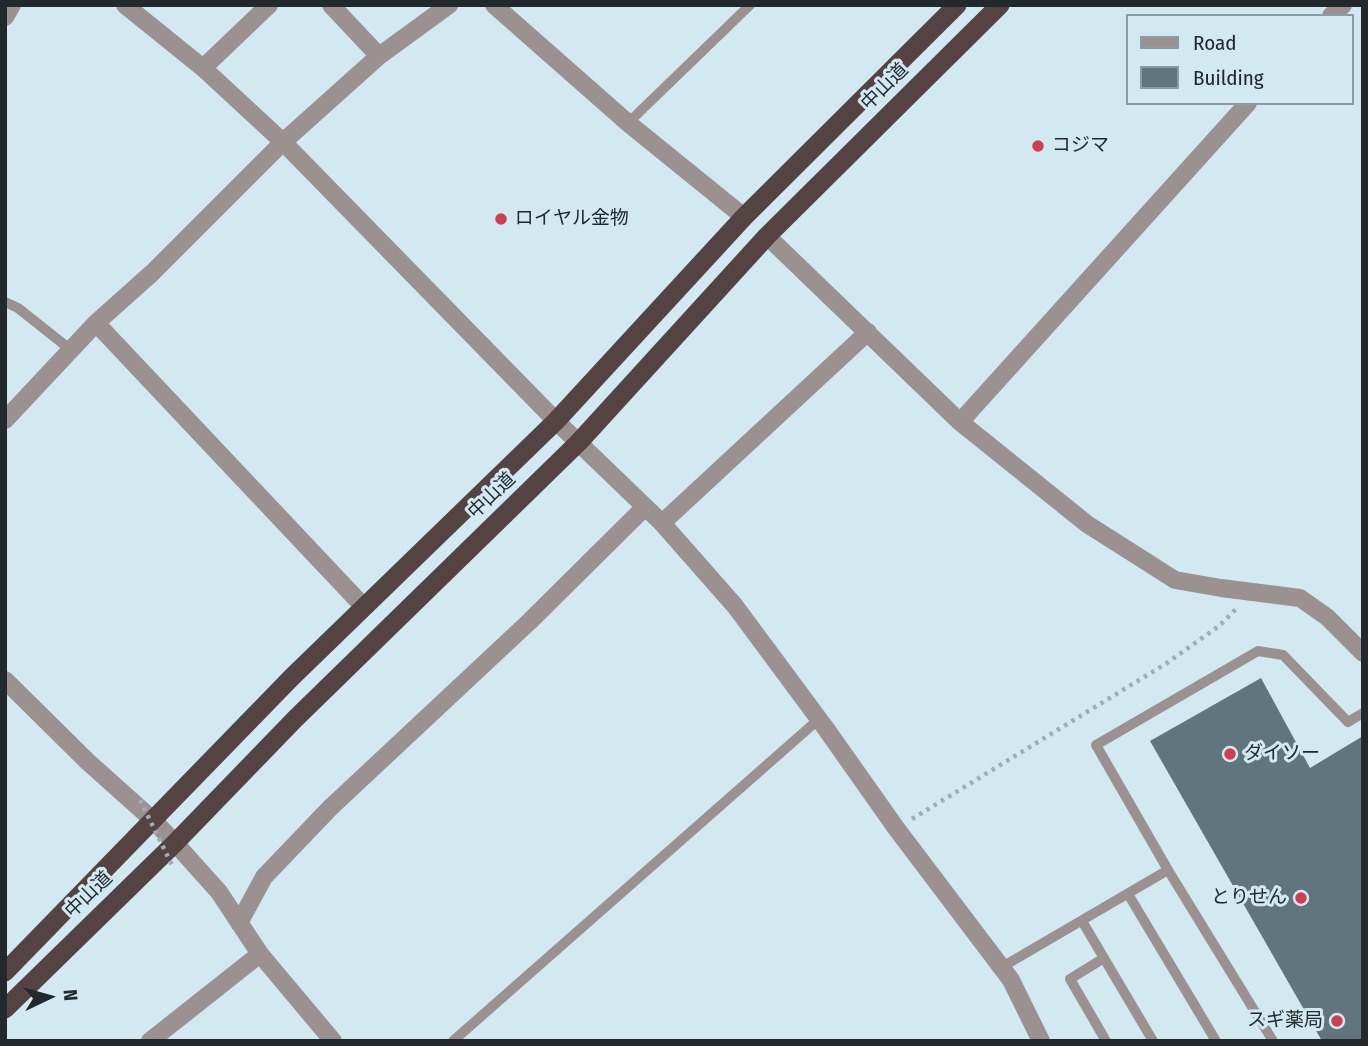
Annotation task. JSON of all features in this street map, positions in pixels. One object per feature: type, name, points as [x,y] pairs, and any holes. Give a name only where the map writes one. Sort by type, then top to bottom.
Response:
[{"type":"highway","name":"中山道","points":[[5,972],[292,677],[556,421],[744,216],[957,5]]},
{"type":"highway","name":"中山道","points":[[5,1009],[175,843],[295,719],[579,443],[767,236],[1000,5]]},
{"type":"street","points":[[5,17],[12,5]]},
{"type":"street","points":[[125,5],[203,68],[283,142],[556,421],[662,523],[735,606],[896,828],[1011,979],[1041,1041]]},
{"type":"street","points":[[203,68],[268,5]]},
{"type":"street","points":[[331,5],[379,56]]},
{"type":"street","points":[[5,420],[96,324],[152,274],[283,142],[379,56],[449,5]]},
{"type":"street","points":[[494,5],[628,123],[744,216]]},
{"type":"street","points":[[960,422],[1246,105]]},
{"type":"street","points":[[767,236],[960,422],[1087,524],[1175,580],[1221,589],[1300,598],[1327,617],[1363,653]]},
{"type":"street","points":[[96,324],[364,607]]},
{"type":"street","points":[[662,523],[867,332]]},
{"type":"street","points":[[239,923],[264,877],[330,808],[530,621],[645,507]]},
{"type":"street","points":[[5,680],[86,761],[175,843],[219,892],[260,954],[333,1041]]},
{"type":"street","points":[[150,1041],[260,954]]},
{"type":"lane","points":[[628,123],[750,5]]},
{"type":"lane","points":[[5,302],[18,308],[71,350]]},
{"type":"lane","points":[[1273,1041],[1168,870],[1096,745],[1258,651],[1283,655],[1348,722],[1363,713]]},
{"type":"lane","points":[[453,1041],[819,719]]},
{"type":"lane","points":[[1002,967],[1168,870]]},
{"type":"lane","points":[[1128,894],[1216,1041]]},
{"type":"lane","points":[[1082,920],[1153,1041]]},
{"type":"lane","points":[[1104,958],[1070,978],[1106,1041]]},
{"type":"path","points":[[896,828],[1167,663],[1219,626],[1254,592]]},
{"type":"path","points":[[140,800],[172,865]]},
{"type":"building","name":"とりせん","points":[[1261,678],[1310,768],[1363,736],[1363,1041],[1322,1041],[1150,741]]},
{"type":"place","name":"コジマ","points":[[1038,146]]},
{"type":"place","name":"ロイヤル金物","points":[[501,219]]},
{"type":"place","name":"ダイソー","points":[[1230,754]]},
{"type":"place","name":"とりせん","points":[[1301,898]]},
{"type":"place","name":"スギ薬局","points":[[1337,1021]]}]
